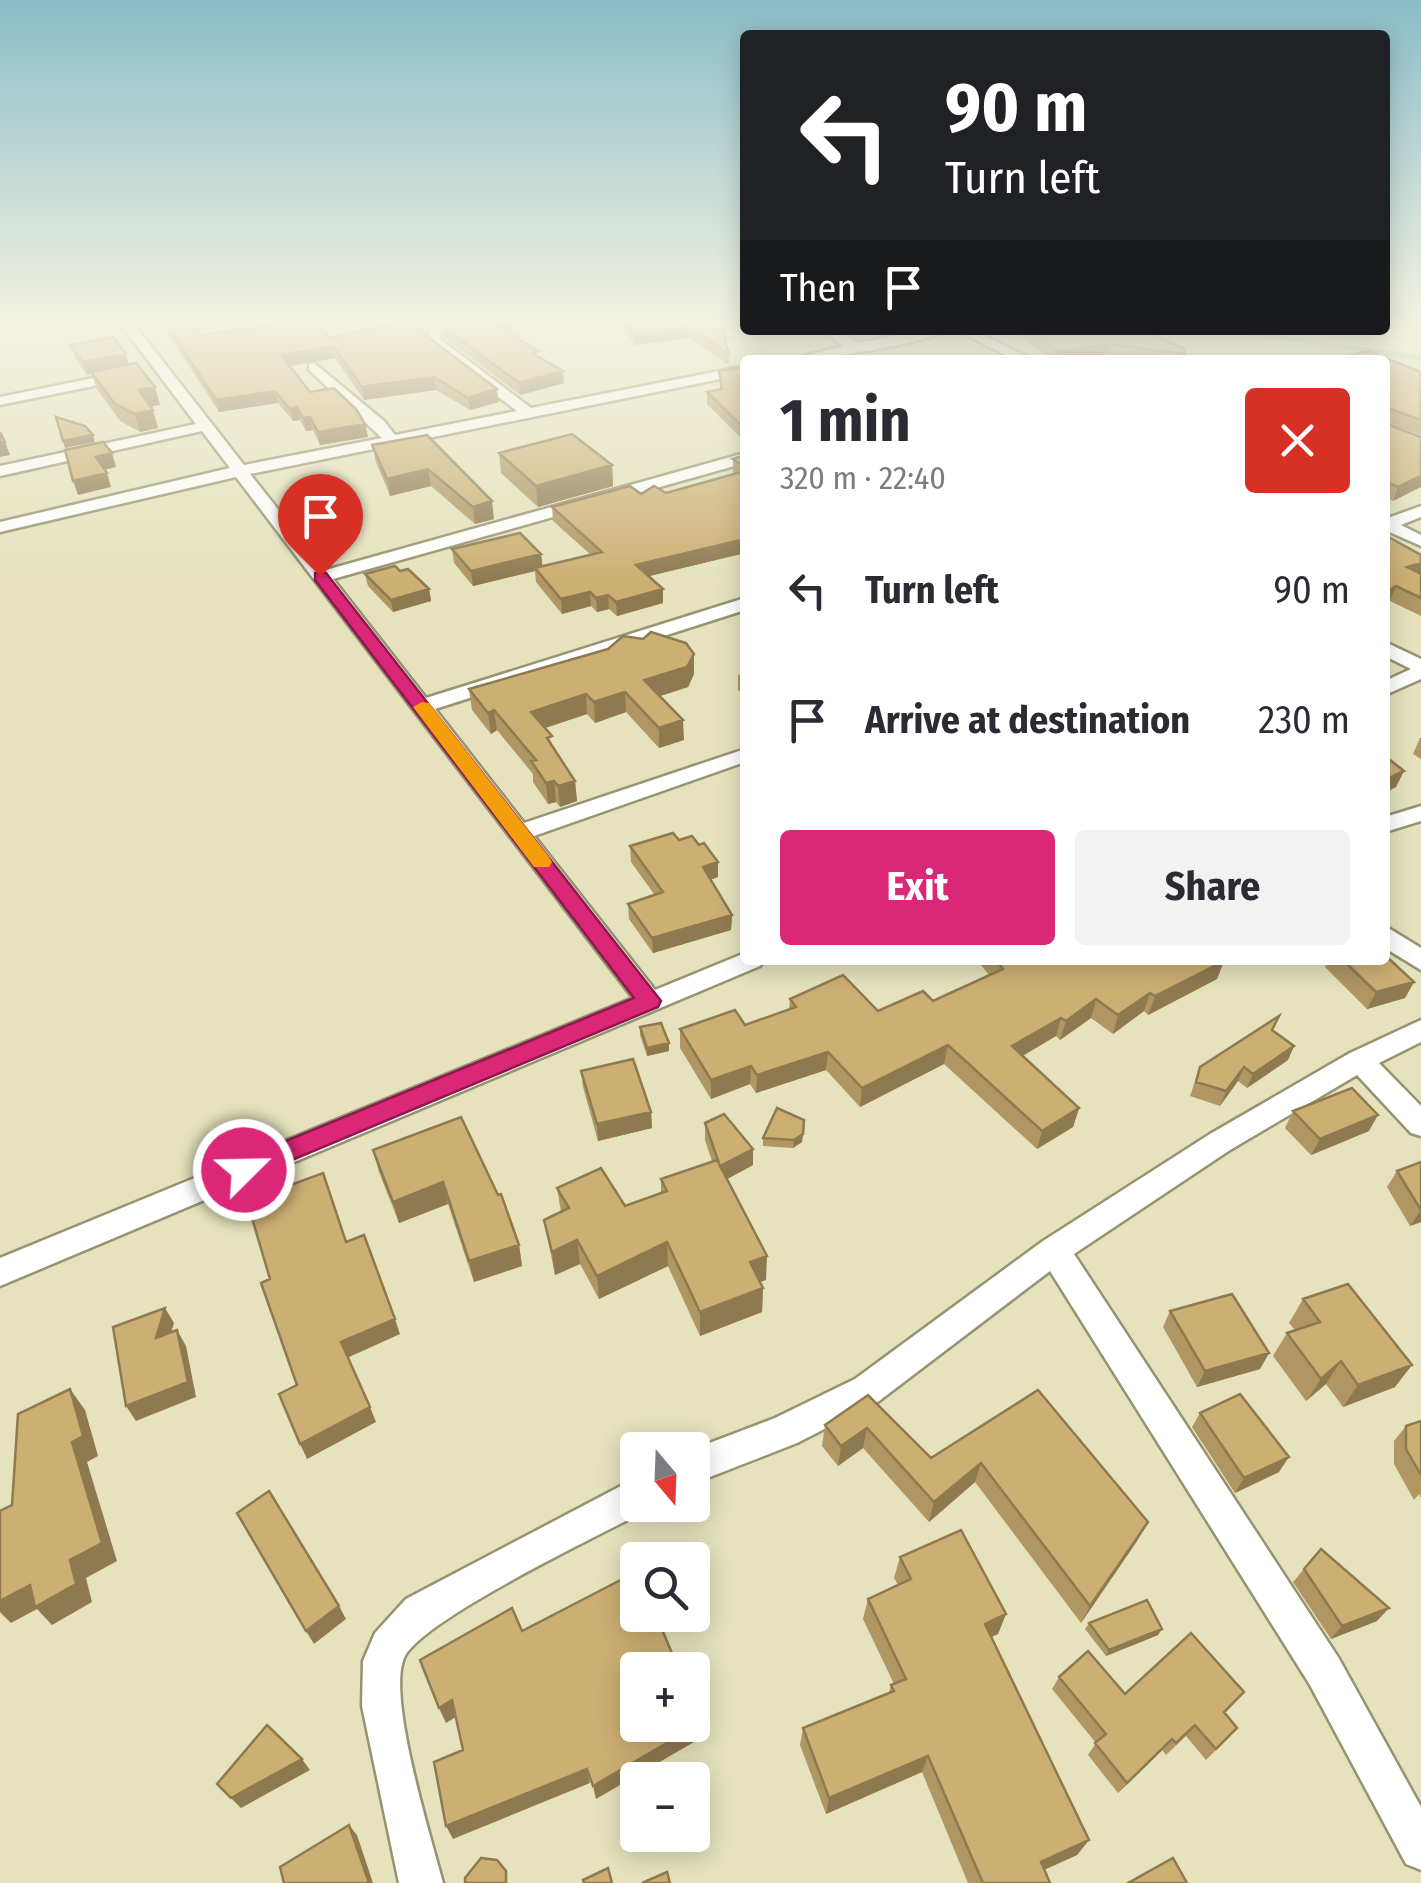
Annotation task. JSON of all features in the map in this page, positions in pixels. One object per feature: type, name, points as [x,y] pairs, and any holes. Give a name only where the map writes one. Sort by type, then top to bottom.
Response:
[{"type":"street","points":[[190,406],[649,1001]]},
{"type":"street","points":[[358,406],[390,440]]},
{"type":"street","points":[[519,406],[527,412]]},
{"type":"street","points":[[0,527],[240,471],[559,406]]},
{"type":"street","points":[[0,471],[205,426]]},
{"type":"street","points":[[320,576],[740,459]]},
{"type":"street","points":[[1390,523],[1421,512]]},
{"type":"street","points":[[1390,526],[1421,540]]},
{"type":"street","points":[[422,706],[740,606]]},
{"type":"street","points":[[1390,651],[1421,669]]},
{"type":"street","points":[[1390,686],[1421,669]]},
{"type":"street","points":[[520,834],[740,757]]},
{"type":"street","points":[[1390,823],[1421,814]]},
{"type":"street","points":[[1390,939],[1421,961]]},
{"type":"street","points":[[0,1272],[740,964]]},
{"type":"street","points":[[710,1460],[784,1431],[867,1390],[1054,1250],[1220,1142],[1360,1060],[1421,1030]]},
{"type":"street","points":[[1360,1060],[1421,1126]]},
{"type":"street","points":[[1054,1250],[1324,1671],[1421,1849]]},
{"type":"street","points":[[421,1883],[387,1731],[381,1670],[392,1641],[420,1613],[620,1504]]},
{"type":"building","points":[[119,406],[150,406],[153,410],[135,414]]},
{"type":"building","points":[[287,406],[353,406],[365,424],[318,432],[310,417],[303,418],[297,407]]},
{"type":"building","points":[[721,406],[740,406],[740,424]]},
{"type":"building","points":[[1390,406],[1421,406],[1421,420]]},
{"type":"building","points":[[56,417],[85,426],[93,435],[63,441]]},
{"type":"building","points":[[1390,425],[1421,437],[1421,476],[1398,487],[1390,483]]},
{"type":"building","points":[[572,434],[612,465],[536,486],[499,453]]},
{"type":"building","points":[[427,435],[492,501],[473,507],[428,469],[387,479],[372,445]]},
{"type":"building","points":[[103,442],[112,453],[96,457],[107,473],[73,481],[65,450]]},
{"type":"building","points":[[740,472],[740,540],[636,565],[663,589],[616,602],[608,595],[596,598],[590,592],[561,599],[535,568],[602,552],[552,507],[630,486],[641,494],[654,486],[666,493]]},
{"type":"building","points":[[520,533],[541,554],[471,571],[452,549]]},
{"type":"building","points":[[1390,538],[1421,555],[1421,563],[1407,567],[1421,574],[1421,598],[1396,586],[1390,590]]},
{"type":"building","points":[[395,566],[400,571],[408,569],[429,589],[391,600],[365,574]]},
{"type":"building","points":[[651,632],[686,643],[694,654],[687,667],[644,680],[683,720],[659,728],[625,692],[594,702],[586,694],[531,712],[552,736],[547,738],[575,781],[558,786],[554,781],[546,783],[531,761],[536,760],[494,710],[488,713],[469,689],[608,649],[623,636],[643,639]]},
{"type":"building","points":[[1390,760],[1404,771],[1390,778]]},
{"type":"building","points":[[673,833],[679,840],[692,836],[699,845],[704,843],[718,862],[703,867],[732,915],[652,938],[628,904],[663,892],[630,846]]},
{"type":"building","points":[[1390,960],[1414,982],[1376,992],[1348,965],[1390,965]]},
{"type":"building","points":[[1000,965],[1216,965],[1155,996],[1150,993],[1118,1015],[1096,999],[1066,1021],[1061,1018],[1012,1046],[1079,1108],[1042,1131],[948,1045],[862,1088],[828,1052],[757,1075],[751,1066],[711,1080],[680,1029],[735,1010],[745,1025],[796,1007],[790,999],[843,975],[878,1011],[923,991],[933,1001],[1003,969]]},
{"type":"building","points":[[1279,1016],[1272,1030],[1294,1046],[1253,1074],[1244,1067],[1226,1091],[1196,1082],[1200,1067]]},
{"type":"building","points":[[661,1023],[669,1043],[647,1048],[640,1027]]},
{"type":"building","points":[[633,1059],[651,1112],[597,1124],[581,1071]]},
{"type":"building","points":[[1352,1088],[1378,1115],[1320,1139],[1293,1111]]},
{"type":"building","points":[[777,1108],[804,1120],[803,1134],[794,1140],[763,1138]]},
{"type":"building","points":[[724,1114],[753,1149],[720,1166],[705,1123]]},
{"type":"building","points":[[461,1117],[498,1195],[501,1194],[519,1245],[469,1261],[443,1182],[393,1202],[373,1150]]},
{"type":"building","points":[[717,1160],[767,1256],[750,1262],[763,1288],[700,1312],[667,1242],[597,1276],[577,1240],[552,1252],[544,1220],[569,1208],[557,1188],[601,1168],[625,1206],[667,1191],[661,1179]]},
{"type":"building","points":[[1421,1162],[1421,1210],[1397,1171]]},
{"type":"building","points":[[323,1173],[346,1242],[364,1235],[395,1319],[341,1342],[370,1407],[300,1444],[279,1394],[297,1385],[261,1283],[270,1279],[247,1201]]},
{"type":"building","points":[[1348,1284],[1412,1365],[1358,1385],[1341,1361],[1321,1379],[1287,1333],[1320,1322],[1303,1299]]},
{"type":"building","points":[[1232,1294],[1269,1353],[1205,1371],[1170,1311]]},
{"type":"building","points":[[165,1308],[156,1338],[177,1330],[188,1382],[126,1406],[113,1327]]},
{"type":"building","points":[[70,1389],[83,1436],[72,1442],[102,1543],[70,1560],[76,1584],[35,1607],[30,1585],[0,1601],[0,1511],[12,1505],[18,1414]]},
{"type":"building","points":[[1038,1390],[1148,1522],[1090,1606],[981,1463],[934,1502],[867,1428],[841,1446],[825,1425],[868,1395],[931,1458]]},
{"type":"building","points":[[1240,1394],[1289,1457],[1244,1478],[1200,1413]]},
{"type":"building","points":[[1421,1421],[1421,1475],[1406,1449],[1406,1426]]},
{"type":"building","points":[[269,1491],[339,1606],[306,1631],[237,1513]]},
{"type":"building","points":[[961,1530],[1006,1614],[985,1624],[1089,1840],[1041,1862],[1050,1883],[983,1883],[928,1756],[829,1798],[803,1728],[894,1691],[891,1685],[906,1679],[868,1599],[911,1579],[900,1557]]},
{"type":"building","points":[[1321,1549],[1389,1608],[1342,1626],[1304,1569]]},
{"type":"building","points":[[620,1580],[620,1632],[663,1632],[671,1652],[620,1652],[620,1742],[668,1742],[634,1762],[620,1762],[620,1770],[593,1786],[587,1769],[446,1826],[434,1762],[463,1750],[452,1700],[439,1708],[420,1660],[512,1608],[522,1631]]},
{"type":"building","points":[[1147,1600],[1162,1629],[1109,1650],[1089,1623]]},
{"type":"building","points":[[1191,1633],[1244,1692],[1224,1712],[1237,1728],[1216,1749],[1195,1725],[1176,1743],[1172,1739],[1127,1783],[1095,1743],[1106,1734],[1059,1677],[1088,1651],[1125,1694]]},
{"type":"building","points":[[267,1725],[302,1759],[231,1798],[217,1784]]},
{"type":"building","points":[[349,1825],[369,1883],[284,1883],[280,1867]]},
{"type":"building","points":[[481,1858],[497,1860],[506,1871],[506,1883],[465,1883]]},
{"type":"building","points":[[1173,1858],[1187,1883],[1128,1883]]},
{"type":"building","points":[[608,1868],[612,1883],[584,1883],[583,1880]]},
{"type":"building","points":[[667,1872],[670,1883],[642,1883]]},
{"type":"slow traffic","points":[[422,707],[541,862]]},
{"type":"route","points":[[244,1170],[649,1001],[320,576]]}]
